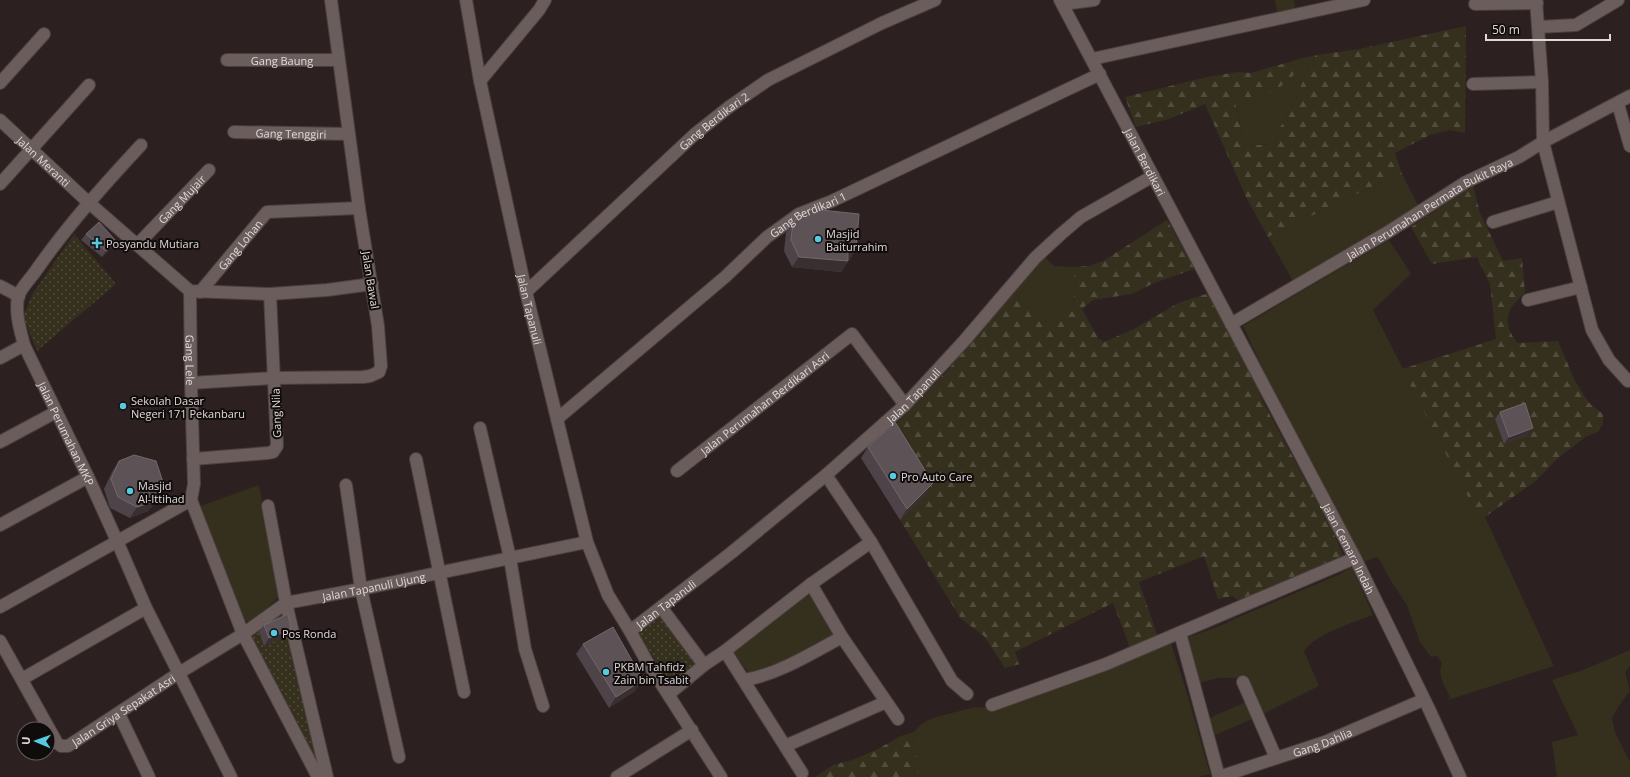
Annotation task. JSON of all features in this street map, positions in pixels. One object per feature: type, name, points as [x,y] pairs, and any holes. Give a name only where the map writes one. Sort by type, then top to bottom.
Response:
[{"type":"street","name":"Jalan Bawal","points":[[191,383],[274,378],[363,377],[379,372],[381,361],[378,326],[359,208],[331,0]]},
{"type":"street","name":"Jalan Tapanuli","points":[[466,0],[480,80],[526,292],[587,542],[608,595],[630,631],[731,553],[826,475],[905,405],[964,341],[1035,258],[1081,217],[1153,176]]},
{"type":"street","points":[[480,80],[539,10],[545,0]]},
{"type":"street","name":"Gang Berdikari 2","points":[[526,292],[695,134],[729,107],[775,76],[882,23],[935,0]]},
{"type":"street","points":[[1061,2],[1094,0]]},
{"type":"street","points":[[1092,59],[1364,0]]},
{"type":"street","points":[[1538,27],[1576,25],[1618,0]]},
{"type":"street","points":[[1475,4],[1536,1],[1542,82],[1543,142],[1592,330],[1609,360],[1628,381]]},
{"type":"street","name":"Jalan Berdikari","points":[[1061,2],[1231,324]]},
{"type":"street","points":[[0,83],[44,34]]},
{"type":"street","name":"Gang Baung","points":[[226,60],[338,60]]},
{"type":"street","name":"Gang Berdikari 1","points":[[557,419],[725,277],[767,237],[799,214],[832,201],[1100,74]]},
{"type":"street","points":[[1473,84],[1542,82]]},
{"type":"street","points":[[0,184],[89,85]]},
{"type":"street","name":"Jalan Perumahan Permata Bukit Raya","points":[[1231,324],[1388,232],[1466,182],[1519,157],[1543,142],[1618,104],[1630,96]]},
{"type":"street","points":[[1618,104],[1630,146]]},
{"type":"street","name":"Jalan Meranti","points":[[0,120],[32,148],[88,202],[195,292]]},
{"type":"street","name":"Gang Tenggiri","points":[[234,132],[349,134]]},
{"type":"street","points":[[0,286],[18,296],[43,260],[88,202],[140,145]]},
{"type":"street","name":"Gang Mujair","points":[[137,244],[209,170]]},
{"type":"street","points":[[1493,222],[1558,202]]},
{"type":"street","name":"Gang Lohan","points":[[195,292],[267,212],[359,208]]},
{"type":"street","points":[[195,292],[270,294],[327,290],[372,284]]},
{"type":"street","points":[[1528,300],[1581,288]]},
{"type":"street","name":"Gang Lele","points":[[191,500],[194,484],[191,383],[195,292]]},
{"type":"street","name":"Gang Nila","points":[[193,459],[268,454],[273,452],[277,446],[270,294]]},
{"type":"street","name":"Jalan Perumahan MKP","points":[[18,296],[17,311],[24,345],[88,477],[146,608],[231,777]]},
{"type":"street","name":"Jalan Cemara Indah","points":[[1231,324],[1355,558],[1423,700],[1429,709],[1460,777]]},
{"type":"street","name":"Jalan Perumahan Berdikari Asri","points":[[677,471],[852,334],[905,405]]},
{"type":"street","points":[[0,358],[24,345]]},
{"type":"street","points":[[0,442],[56,412]]},
{"type":"street","points":[[480,428],[510,558],[525,649],[543,706]]},
{"type":"street","points":[[416,459],[464,692]]},
{"type":"street","points":[[826,475],[871,542],[950,678],[967,694]]},
{"type":"street","points":[[0,525],[88,477]]},
{"type":"street","points":[[346,485],[361,589],[399,757]]},
{"type":"street","points":[[0,607],[191,500],[243,634],[318,777]]},
{"type":"street","points":[[268,506],[286,603],[327,777]]},
{"type":"street","name":"Jalan Tapanuli Ujung","points":[[179,673],[243,634],[286,603],[587,542]]},
{"type":"street","points":[[668,694],[811,584],[871,542]]},
{"type":"street","points":[[992,705],[1106,664],[1355,558]]},
{"type":"street","points":[[811,584],[842,637],[898,719]]},
{"type":"street","points":[[661,607],[704,665]]},
{"type":"street","points":[[0,641],[22,678],[146,608]]},
{"type":"street","points":[[630,631],[646,660],[721,777]]},
{"type":"street","points":[[1180,633],[1219,777]]},
{"type":"street","points":[[744,680],[757,678],[777,670],[842,637]]},
{"type":"street","points":[[724,652],[744,680],[802,773]]},
{"type":"street","name":"Jalan Griya Sepakat Asri","points":[[22,678],[57,743],[61,746],[68,746],[119,714],[179,673]]},
{"type":"street","points":[[1244,682],[1276,758]]},
{"type":"street","name":"Gang Dahlia","points":[[1219,777],[1325,742],[1423,700]]},
{"type":"street","points":[[785,746],[886,702]]},
{"type":"street","points":[[119,714],[149,777]]},
{"type":"street","points":[[617,777],[692,730]]},
{"type":"green space","points":[[1275,0],[1294,0],[1295,9],[1277,12]]},
{"type":"green space","points":[[1466,26],[1465,133],[1450,130],[1430,135],[1395,153],[1402,174],[1373,186],[1268,237],[1246,197],[1205,104],[1169,119],[1136,127],[1125,97],[1207,77],[1237,72],[1251,73],[1302,58],[1298,71],[1279,88],[1257,98],[1235,102],[1242,134],[1250,146],[1267,144],[1289,114],[1309,66],[1316,55],[1359,49]]},
{"type":"green space","points":[[1316,55],[1306,72],[1292,108],[1278,129],[1267,144],[1250,146],[1242,134],[1235,101],[1257,98],[1298,71],[1302,58]]},
{"type":"green space","points":[[1402,174],[1419,207],[1293,281],[1268,237],[1373,186]]},
{"type":"green space","points":[[1473,185],[1480,213],[1503,261],[1522,258],[1525,292],[1514,304],[1508,316],[1509,328],[1512,335],[1517,343],[1558,341],[1575,381],[1589,403],[1603,414],[1603,424],[1598,432],[1587,436],[1558,458],[1537,480],[1485,517],[1479,518],[1402,369],[1496,339],[1490,284],[1477,257],[1432,264],[1411,227]]},
{"type":"green space","points":[[1167,220],[1195,269],[1154,283],[1132,294],[1093,300],[1082,309],[1098,338],[1104,342],[1136,328],[1178,303],[1209,293],[1251,372],[1264,404],[1330,525],[1345,559],[1241,604],[1233,596],[1218,599],[1204,556],[1139,582],[1158,637],[1131,650],[1113,603],[1015,652],[1020,664],[1005,668],[984,636],[961,619],[900,520],[887,433],[947,371],[1013,292],[1028,307],[1053,326],[1068,313],[1072,307],[1074,301],[1074,267],[1089,266],[1103,261]]},
{"type":"green space","points":[[74,234],[116,284],[37,351],[23,316],[33,293]]},
{"type":"green space","points":[[1389,240],[1411,274],[1373,310],[1479,518],[1485,517],[1554,666],[1448,700],[1450,697],[1440,672],[1442,663],[1437,656],[1431,657],[1420,642],[1407,605],[1391,581],[1378,557],[1363,562],[1264,371],[1243,326]]},
{"type":"green space","points":[[1043,255],[1054,266],[1074,267],[1074,300],[1070,312],[1066,317],[1053,326],[1028,307],[1013,292]]},
{"type":"green space","points":[[259,485],[280,595],[266,609],[248,622],[243,619],[198,507]]},
{"type":"green space","points":[[1352,567],[1373,615],[1325,634],[1309,645],[1304,651],[1319,686],[1261,715],[1211,737],[1207,719],[1246,702],[1238,678],[1218,678],[1199,683],[1192,657],[1189,637],[1222,625],[1338,575]]},
{"type":"green space","points":[[806,594],[812,596],[834,637],[755,675],[749,674],[732,650]]},
{"type":"green space","points":[[286,612],[319,758],[319,768],[250,635]]},
{"type":"green space","points":[[662,616],[698,664],[670,683],[637,633]]},
{"type":"green space","points":[[1169,637],[1210,774],[1198,777],[912,777],[917,772],[913,745],[914,732],[920,725],[930,719],[975,707],[994,708]]},
{"type":"green space","points":[[1630,650],[1630,666],[1625,672],[1630,691],[1612,718],[1615,732],[1630,762],[1630,777],[1557,777],[1552,742],[1578,735],[1552,680],[1583,670]]},
{"type":"green space","points":[[914,732],[913,745],[915,756],[923,760],[923,768],[912,777],[815,777],[833,765],[852,760],[874,751],[901,736]]},
{"type":"building","name":"Masjid Baiturrahim","points":[[812,209],[859,214],[856,250],[848,249],[848,261],[799,257],[791,240],[793,222]]},
{"type":"building","points":[[99,222],[116,241],[106,251],[86,234]]},
{"type":"building","points":[[1525,403],[1533,428],[1509,437],[1500,412]]},
{"type":"building","name":"Pro Auto Care","points":[[895,422],[933,483],[907,509],[868,447]]},
{"type":"building","name":"Masjid Al-Ittihad","points":[[134,455],[156,461],[163,482],[156,501],[137,507],[118,497],[111,479],[119,461]]},
{"type":"building","points":[[288,614],[291,629],[269,638],[264,625]]},
{"type":"building","points":[[613,627],[643,680],[616,697],[583,644]]},
{"type":"place","name":"Masjid Baiturrahim","points":[[818,239]]},
{"type":"place","name":"Posyandu Mutiara","points":[[97,243]]},
{"type":"place","name":"Sekolah Dasar Negeri 171 Pekanbaru","points":[[123,406]]},
{"type":"place","name":"Pro Auto Care","points":[[893,476]]},
{"type":"place","name":"Masjid Al-Ittihad","points":[[130,491]]},
{"type":"place","name":"Pos Ronda","points":[[274,633]]},
{"type":"place","name":"PKBM Tahfidz Zain bin Tsabit","points":[[606,672]]}]
